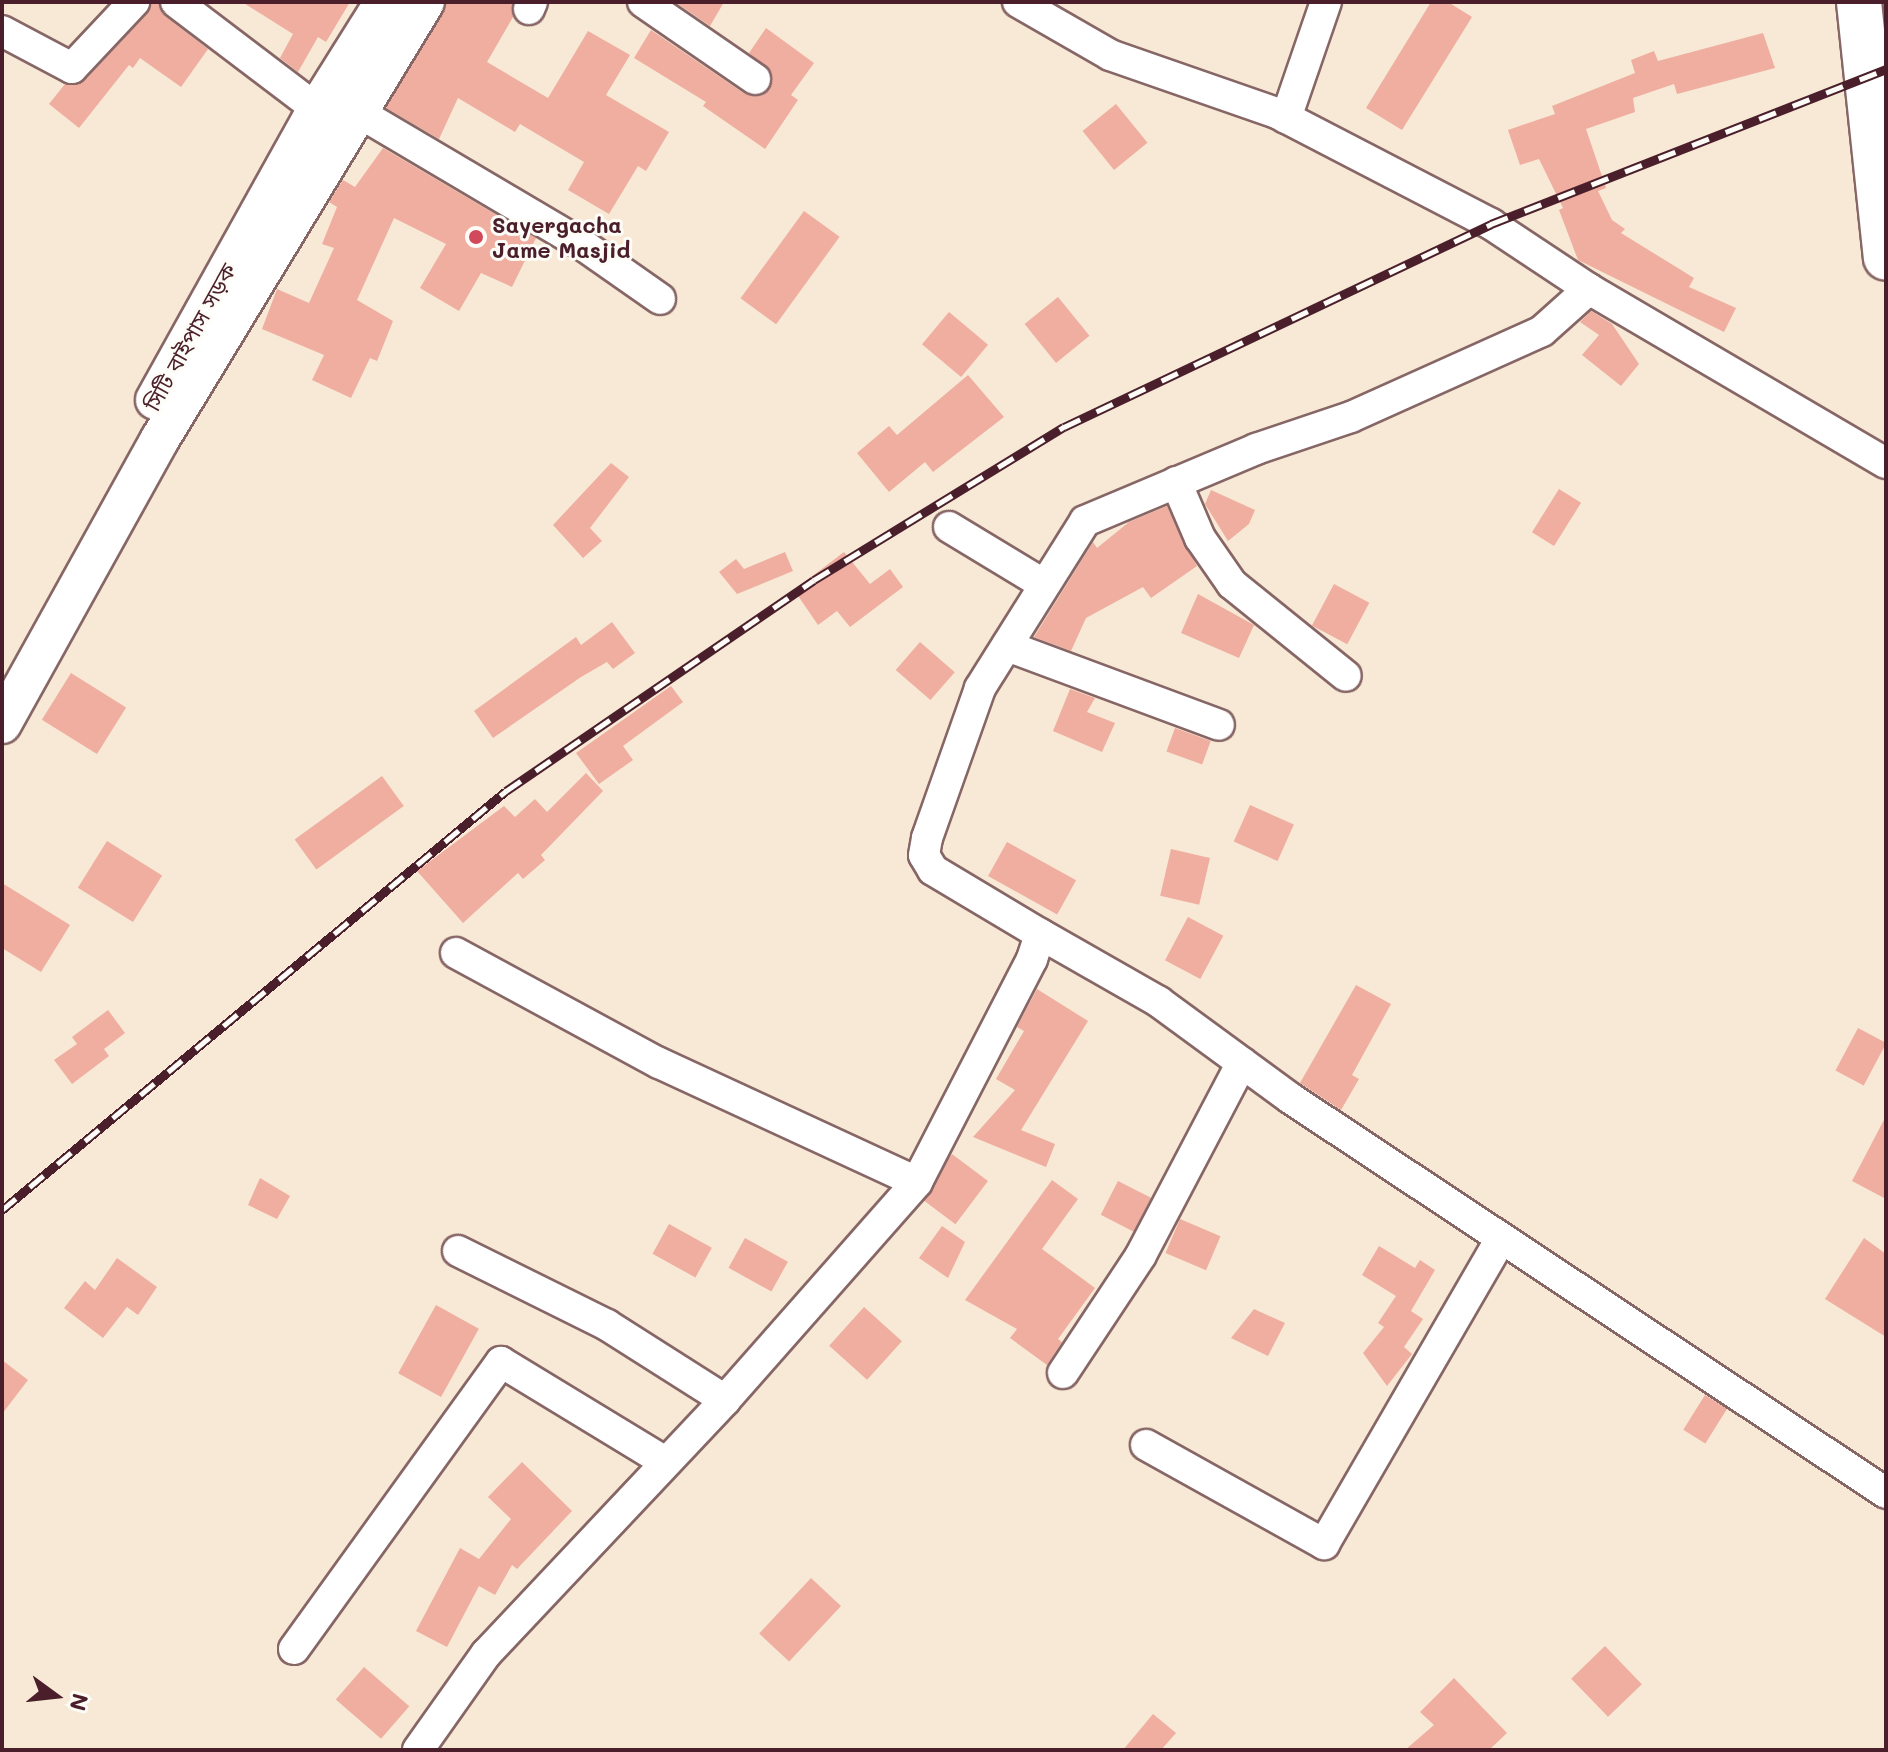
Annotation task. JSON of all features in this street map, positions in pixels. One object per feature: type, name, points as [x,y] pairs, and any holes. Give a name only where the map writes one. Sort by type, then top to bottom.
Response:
[{"type":"highway","points":[[1859,2],[1886,258]]},
{"type":"main road","name":"সিটি বাইপাস সড়ক","points":[[2,675],[317,109],[384,2]]},
{"type":"main road","points":[[2,724],[160,439],[425,2]]},
{"type":"street","points":[[2,31],[72,68],[134,2]]},
{"type":"street","points":[[176,2],[317,109]]},
{"type":"street","points":[[643,2],[755,79]]},
{"type":"street","points":[[1018,2],[1110,55],[1286,118],[1491,224],[1589,289],[1886,463]]},
{"type":"street","points":[[1286,118],[1326,2]]},
{"type":"street","points":[[358,112],[583,245],[660,299]]},
{"type":"street","points":[[1589,289],[1542,331],[1351,417],[1176,482],[1085,521],[1043,584],[963,729],[924,855],[943,878],[1159,1002],[1242,1063],[1501,1239],[1886,1493]]},
{"type":"street","points":[[1176,482],[1200,538],[1232,584],[1346,676]]},
{"type":"street","points":[[949,527],[1043,584]]},
{"type":"street","points":[[1007,646],[1219,725]]},
{"type":"street","points":[[418,1750],[486,1654],[664,1461],[725,1400],[917,1182],[1032,959],[1040,934]]},
{"type":"street","points":[[456,953],[659,1063],[917,1182]]},
{"type":"street","points":[[1063,1373],[1141,1255],[1242,1063]]},
{"type":"street","points":[[1146,1445],[1324,1544],[1501,1239]]},
{"type":"street","points":[[458,1251],[607,1325],[725,1400]]},
{"type":"street","points":[[294,1649],[501,1362],[664,1461]]},
{"type":"building","points":[[152,2],[158,2],[165,16],[208,49],[181,87],[140,58],[133,68],[129,65],[79,128],[49,104],[65,84],[85,80],[147,14]]},
{"type":"building","points":[[242,2],[350,2],[326,42],[318,37],[298,72],[280,58],[293,34]]},
{"type":"building","points":[[447,2],[512,2],[513,17],[487,62],[548,98],[588,31],[630,55],[606,95],[669,132],[646,171],[638,166],[609,214],[568,190],[584,162],[520,124],[515,132],[458,98],[439,139],[386,108]]},
{"type":"building","points":[[675,2],[724,2],[710,26]]},
{"type":"building","points":[[1431,2],[1448,2],[1472,17],[1402,130],[1366,108]]},
{"type":"building","points":[[766,28],[814,63],[791,95],[798,100],[765,149],[703,106],[706,102],[634,58],[651,30],[745,94],[762,95],[770,88],[771,72],[749,53]]},
{"type":"building","points":[[1763,33],[1775,68],[1677,94],[1674,84],[1633,98],[1635,112],[1586,129],[1606,188],[1598,191],[1612,220],[1625,229],[1621,233],[1694,278],[1689,287],[1736,308],[1724,332],[1578,260],[1559,210],[1563,208],[1539,159],[1520,165],[1508,130],[1555,114],[1552,106],[1635,73],[1631,60],[1654,51],[1658,61]]},
{"type":"building","points":[[1116,104],[1147,143],[1114,170],[1083,131]]},
{"type":"building","points":[[383,148],[536,238],[512,287],[481,273],[459,311],[420,288],[446,244],[394,218],[357,300],[393,321],[377,361],[370,358],[351,398],[312,380],[324,355],[262,329],[277,289],[309,303],[334,248],[322,244],[337,207],[329,202],[343,180],[355,187]]},
{"type":"building","points":[[804,211],[840,237],[776,324],[741,298]]},
{"type":"building","points":[[1058,297],[1089,336],[1056,363],[1025,324]]},
{"type":"building","points":[[1591,311],[1612,324],[1639,364],[1621,386],[1582,355],[1599,335],[1580,322]]},
{"type":"building","points":[[949,312],[988,345],[961,377],[922,344]]},
{"type":"building","points":[[968,375],[1004,417],[933,472],[925,462],[889,492],[857,453],[889,426],[897,435]]},
{"type":"building","points":[[611,463],[629,477],[590,528],[602,541],[583,558],[553,525]]},
{"type":"building","points":[[1559,489],[1581,503],[1554,546],[1532,532]]},
{"type":"building","points":[[1211,490],[1255,510],[1249,524],[1228,541],[1205,504]]},
{"type":"building","points":[[1167,506],[1197,566],[1151,598],[1143,587],[1086,618],[1071,651],[1034,637],[1093,542],[1097,548],[1129,522]]},
{"type":"building","points":[[785,552],[793,571],[737,594],[719,572],[736,559],[744,569]]},
{"type":"building","points":[[844,552],[870,584],[890,569],[903,587],[850,627],[837,611],[818,625],[794,590]]},
{"type":"building","points":[[1334,584],[1369,603],[1347,644],[1312,625]]},
{"type":"building","points":[[1198,594],[1254,625],[1239,658],[1181,633]]},
{"type":"building","points":[[612,622],[635,653],[613,669],[607,662],[581,677],[493,738],[474,711],[576,637],[581,645]]},
{"type":"building","points":[[920,642],[955,672],[930,700],[896,670]]},
{"type":"building","points":[[71,673],[126,707],[97,754],[42,720]]},
{"type":"building","points":[[671,686],[683,702],[623,746],[633,760],[599,784],[576,753]]},
{"type":"building","points":[[1070,689],[1095,698],[1087,712],[1115,723],[1102,752],[1053,731]]},
{"type":"building","points":[[1175,728],[1211,741],[1202,764],[1166,751]]},
{"type":"building","points":[[586,773],[603,791],[541,855],[545,860],[523,879],[518,873],[463,923],[417,871],[504,806],[515,817],[535,799],[547,812]]},
{"type":"building","points":[[382,776],[404,806],[316,869],[295,839]]},
{"type":"building","points":[[1250,805],[1294,825],[1278,861],[1234,842]]},
{"type":"building","points":[[107,841],[162,875],[133,922],[78,888]]},
{"type":"building","points":[[1007,842],[1076,880],[1057,914],[988,876]]},
{"type":"building","points":[[1171,849],[1210,858],[1199,905],[1160,896]]},
{"type":"building","points":[[2,883],[70,925],[41,972],[2,948]]},
{"type":"building","points":[[1188,917],[1223,936],[1200,979],[1165,960]]},
{"type":"building","points":[[1356,985],[1391,1004],[1352,1075],[1359,1079],[1341,1110],[1300,1083]]},
{"type":"building","points":[[1037,989],[1088,1021],[1021,1130],[1055,1144],[1046,1167],[973,1137],[1015,1090],[996,1079],[1024,1031],[1017,1027]]},
{"type":"building","points":[[108,1010],[125,1033],[104,1049],[109,1056],[72,1084],[54,1060],[77,1044],[72,1037]]},
{"type":"building","points":[[1858,1028],[1886,1043],[1864,1085],[1835,1070]]},
{"type":"building","points":[[1886,1116],[1886,1199],[1852,1181]]},
{"type":"building","points":[[952,1154],[988,1181],[955,1224],[920,1197]]},
{"type":"building","points":[[260,1178],[290,1196],[277,1219],[248,1205]]},
{"type":"building","points":[[1052,1180],[1078,1199],[1042,1249],[1095,1288],[1058,1339],[1062,1342],[1047,1365],[1010,1338],[1017,1329],[965,1300]]},
{"type":"building","points":[[1118,1181],[1151,1198],[1134,1232],[1101,1215]]},
{"type":"building","points":[[1180,1219],[1221,1236],[1206,1270],[1166,1253]]},
{"type":"building","points":[[669,1224],[712,1248],[695,1277],[653,1254]]},
{"type":"building","points":[[942,1226],[965,1242],[948,1278],[919,1258]]},
{"type":"building","points":[[745,1238],[788,1262],[771,1291],[729,1268]]},
{"type":"building","points":[[1864,1238],[1886,1254],[1886,1337],[1825,1299]]},
{"type":"building","points":[[1379,1246],[1415,1268],[1420,1260],[1435,1270],[1411,1311],[1423,1319],[1404,1347],[1412,1354],[1387,1386],[1363,1353],[1384,1327],[1378,1323],[1396,1296],[1362,1275]]},
{"type":"building","points":[[117,1258],[157,1287],[138,1315],[127,1307],[103,1338],[64,1308],[85,1281],[95,1290]]},
{"type":"building","points":[[436,1305],[479,1329],[441,1397],[398,1373]]},
{"type":"building","points":[[864,1307],[902,1341],[867,1380],[829,1346]]},
{"type":"building","points":[[1254,1309],[1285,1323],[1268,1356],[1231,1338]]},
{"type":"building","points":[[2,1360],[28,1380],[2,1414]]},
{"type":"building","points":[[1705,1395],[1727,1409],[1705,1444],[1683,1430]]},
{"type":"building","points":[[522,1462],[572,1511],[517,1569],[512,1565],[495,1595],[479,1586],[447,1647],[416,1631],[460,1548],[479,1559],[511,1519],[488,1497]]},
{"type":"building","points":[[811,1578],[841,1606],[789,1662],[759,1634]]},
{"type":"building","points":[[1605,1646],[1642,1684],[1608,1717],[1571,1679]]},
{"type":"building","points":[[364,1667],[409,1706],[381,1739],[336,1699]]},
{"type":"building","points":[[1454,1678],[1507,1733],[1489,1750],[1405,1750],[1434,1725],[1420,1712]]},
{"type":"building","points":[[1153,1714],[1176,1733],[1161,1750],[1123,1750]]},
{"type":"railway","points":[[2,1210],[506,791],[814,580],[1064,427],[1491,224],[1886,69]]},
{"type":"place","name":"Sayergacha Jame Masjid","points":[[476,237]]}]
